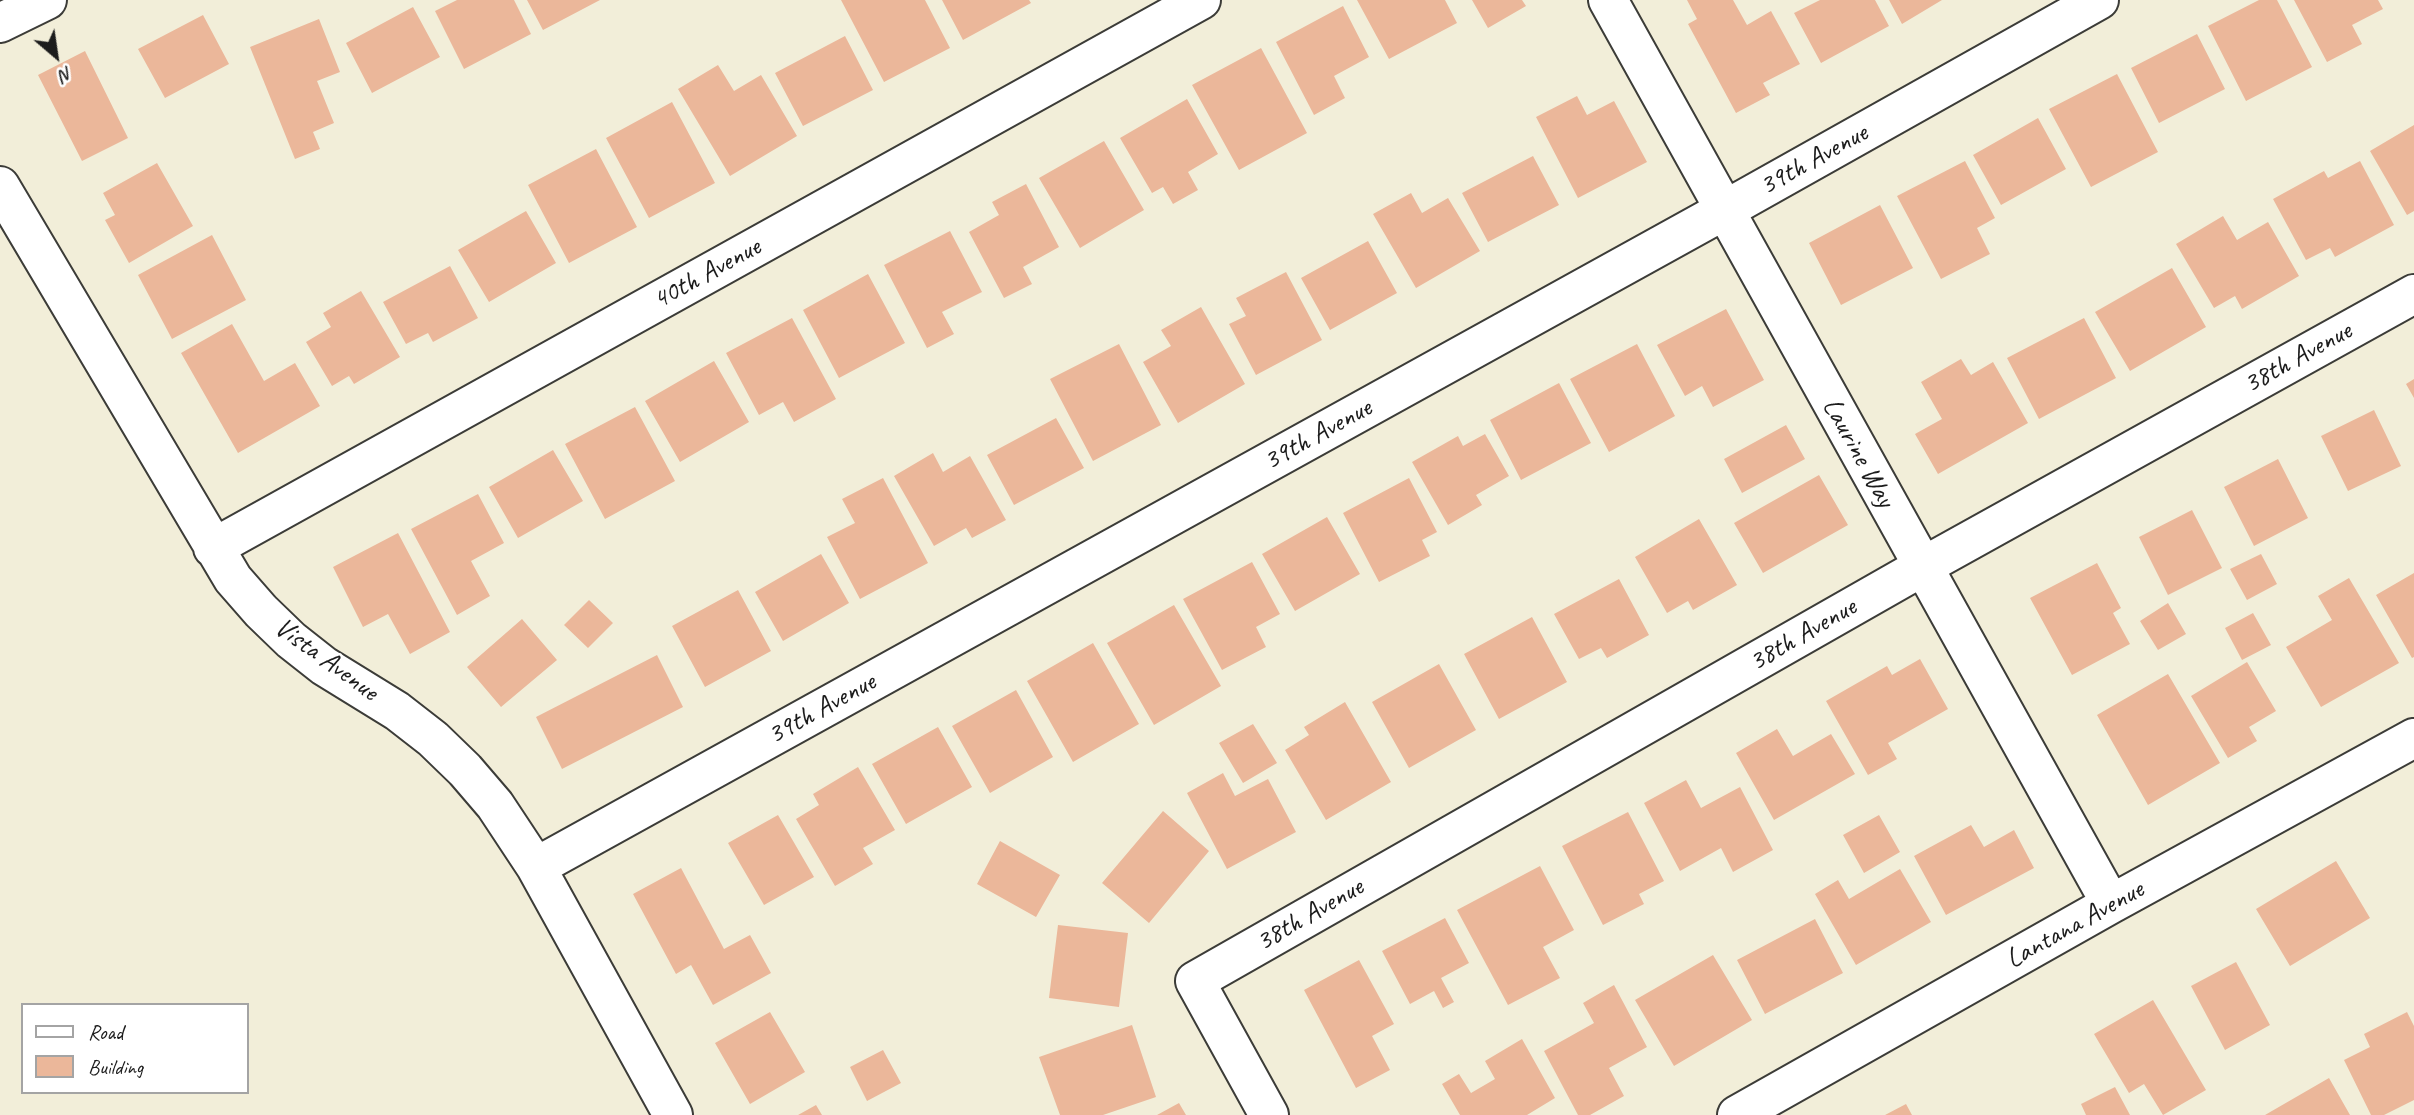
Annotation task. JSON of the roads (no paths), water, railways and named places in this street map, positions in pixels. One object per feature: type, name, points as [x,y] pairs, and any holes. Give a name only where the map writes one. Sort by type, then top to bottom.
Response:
[{"type":"street","points":[[0,23],[47,0]]},
{"type":"street","name":"40th Avenue","points":[[213,548],[1201,0]]},
{"type":"street","name":"Laurine Way","points":[[1608,0],[2110,904]]},
{"type":"street","name":"39th Avenue","points":[[536,867],[1723,211],[2099,0]]},
{"type":"street","name":"Vista Avenue","points":[[0,187],[233,579],[291,640],[324,666],[397,711],[432,739],[465,770],[495,805],[536,867],[673,1115]]},
{"type":"street","name":"38th Avenue","points":[[1269,1115],[1195,981],[1923,567],[2414,293]]},
{"type":"street","name":"Lantana Avenue","points":[[1737,1115],[2110,904],[2414,738]]}]
